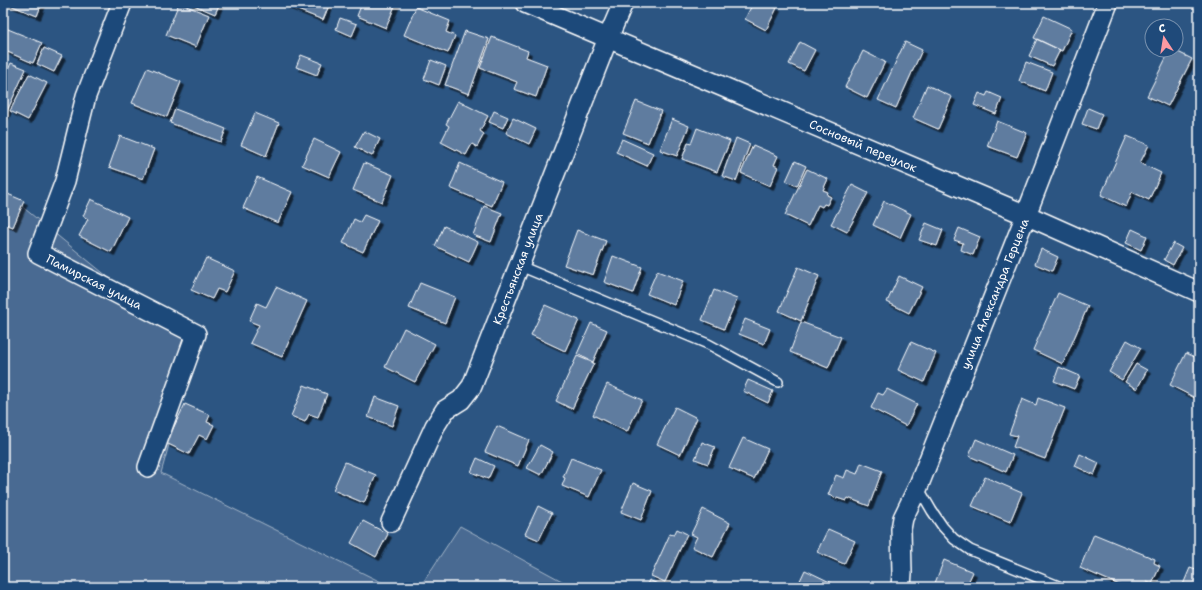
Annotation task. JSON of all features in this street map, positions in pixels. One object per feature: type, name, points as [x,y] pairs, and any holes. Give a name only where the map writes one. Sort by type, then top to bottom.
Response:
[{"type":"street","name":"Памирская улица","points":[[122,3],[86,96],[65,181],[38,253],[196,334],[148,467]]},
{"type":"street","name":"Сосновый переулок","points":[[525,3],[1026,215],[1199,292]]},
{"type":"street","name":"Крестьянская улица","points":[[391,522],[435,426],[446,410],[461,400],[472,386],[623,3]]},
{"type":"street","name":"улица Александра Герцена","points":[[901,587],[901,529],[903,518],[918,487],[1108,3]]},
{"type":"lane","points":[[520,266],[708,344],[778,382]]},
{"type":"lane","points":[[918,487],[943,527],[954,539],[970,550],[1060,587]]},
{"type":"shaded area","points":[[3,191],[196,349],[161,473],[391,587],[3,587]]},
{"type":"shaded area","points":[[460,526],[573,587],[420,587]]},
{"type":"building","points":[[5,3],[42,3],[37,16]]},
{"type":"building","points":[[179,3],[209,15],[196,47],[166,35]]},
{"type":"building","points":[[189,3],[220,3],[215,14]]},
{"type":"building","points":[[286,3],[330,3],[323,20],[285,5]]},
{"type":"building","points":[[362,3],[396,3],[386,28],[357,16]]},
{"type":"building","points":[[753,3],[767,3],[777,8],[766,30],[745,19]]},
{"type":"building","points":[[416,7],[450,21],[446,32],[455,36],[448,53],[404,35]]},
{"type":"building","points":[[1044,16],[1072,29],[1062,51],[1034,38]]},
{"type":"building","points":[[340,18],[357,24],[352,36],[336,29]]},
{"type":"building","points":[[3,27],[42,43],[33,63],[3,50]]},
{"type":"building","points":[[465,31],[489,39],[469,94],[445,85]]},
{"type":"building","points":[[492,37],[528,51],[526,57],[547,65],[536,97],[514,89],[517,82],[480,68]]},
{"type":"building","points":[[1037,39],[1060,50],[1052,66],[1029,56]]},
{"type":"building","points":[[800,42],[815,50],[804,71],[789,64]]},
{"type":"building","points":[[905,42],[922,50],[896,108],[878,100]]},
{"type":"building","points":[[44,48],[62,56],[54,72],[37,64]]},
{"type":"building","points":[[863,51],[885,62],[867,98],[845,87]]},
{"type":"building","points":[[301,55],[322,63],[317,75],[296,67]]},
{"type":"building","points":[[1184,55],[1192,59],[1168,106],[1147,96],[1166,58],[1184,58]]},
{"type":"building","points":[[431,60],[446,66],[439,85],[424,79]]},
{"type":"building","points":[[1026,62],[1052,72],[1045,91],[1019,81]]},
{"type":"building","points":[[11,63],[26,69],[3,120],[3,81]]},
{"type":"building","points":[[147,68],[181,82],[167,117],[132,103]]},
{"type":"building","points":[[29,74],[47,83],[28,120],[10,111]]},
{"type":"building","points":[[927,85],[952,97],[938,129],[913,118]]},
{"type":"building","points":[[988,92],[1002,98],[996,114],[974,105],[979,93],[986,96]]},
{"type":"building","points":[[458,101],[488,116],[480,131],[484,134],[477,147],[472,144],[466,155],[441,142],[449,126],[446,124]]},
{"type":"building","points":[[636,101],[661,111],[648,143],[623,133]]},
{"type":"building","points":[[1088,108],[1102,114],[1096,129],[1082,124]]},
{"type":"building","points":[[175,109],[226,129],[221,142],[170,123]]},
{"type":"building","points":[[494,111],[508,117],[503,128],[489,122]]},
{"type":"building","points":[[255,113],[279,123],[266,156],[241,145]]},
{"type":"building","points":[[513,118],[536,129],[529,144],[506,133]]},
{"type":"building","points":[[672,119],[689,126],[677,156],[660,150]]},
{"type":"building","points":[[997,121],[1027,133],[1017,157],[987,146]]},
{"type":"building","points":[[697,128],[730,141],[717,172],[682,159],[688,143],[691,144]]},
{"type":"building","points":[[364,131],[380,139],[372,156],[355,147]]},
{"type":"building","points":[[120,136],[154,149],[143,179],[109,167]]},
{"type":"building","points":[[1127,136],[1149,145],[1140,163],[1161,173],[1149,200],[1132,192],[1126,207],[1101,195]]},
{"type":"building","points":[[736,138],[750,144],[736,181],[722,176]]},
{"type":"building","points":[[314,139],[341,152],[329,177],[302,165]]},
{"type":"building","points":[[622,139],[653,153],[647,166],[616,152]]},
{"type":"building","points":[[753,145],[778,156],[774,165],[778,167],[770,186],[741,173]]},
{"type":"building","points":[[795,161],[806,166],[797,186],[786,181]]},
{"type":"building","points":[[364,163],[393,175],[382,202],[353,190]]},
{"type":"building","points":[[460,163],[502,182],[492,206],[450,188]]},
{"type":"building","points":[[807,169],[828,179],[823,190],[828,192],[827,195],[831,197],[827,205],[824,204],[822,207],[818,205],[808,226],[785,215]]},
{"type":"building","points":[[257,177],[292,192],[278,223],[243,208]]},
{"type":"building","points":[[852,185],[868,193],[847,232],[831,224]]},
{"type":"building","points":[[3,192],[24,201],[13,227],[3,223]]},
{"type":"building","points":[[91,199],[128,217],[111,252],[79,236],[88,219],[83,216]]},
{"type":"building","points":[[884,201],[911,214],[900,238],[873,225]]},
{"type":"building","points":[[484,206],[502,213],[491,242],[473,235]]},
{"type":"building","points":[[364,215],[378,221],[363,252],[343,243],[354,219],[360,222]]},
{"type":"building","points":[[926,223],[943,230],[937,246],[919,240]]},
{"type":"building","points":[[444,226],[478,242],[469,262],[435,246]]},
{"type":"building","points":[[959,228],[980,237],[973,255],[961,250],[963,243],[954,240]]},
{"type":"building","points":[[1132,229],[1147,236],[1141,250],[1126,243]]},
{"type":"building","points":[[577,230],[606,241],[593,275],[564,265]]},
{"type":"building","points":[[1173,243],[1182,248],[1173,265],[1164,260]]},
{"type":"building","points":[[1041,249],[1058,257],[1052,271],[1035,264]]},
{"type":"building","points":[[613,256],[642,267],[633,293],[604,282]]},
{"type":"building","points":[[206,258],[235,271],[225,292],[217,289],[212,299],[191,290]]},
{"type":"building","points":[[798,267],[819,276],[801,321],[779,311]]},
{"type":"building","points":[[657,271],[683,281],[674,305],[647,294]]},
{"type":"building","points":[[899,276],[922,287],[909,313],[887,302]]},
{"type":"building","points":[[420,283],[455,297],[445,323],[409,308]]},
{"type":"building","points":[[276,287],[307,301],[282,357],[250,343],[259,325],[249,321],[257,303],[266,307]]},
{"type":"building","points":[[714,290],[737,299],[724,329],[702,320]]},
{"type":"building","points":[[1058,293],[1088,306],[1063,364],[1033,350]]},
{"type":"building","points":[[545,305],[579,320],[565,351],[531,335]]},
{"type":"building","points":[[745,319],[770,329],[764,344],[739,334]]},
{"type":"building","points":[[801,322],[841,337],[828,368],[790,352]]},
{"type":"building","points":[[591,323],[607,330],[593,362],[577,354]]},
{"type":"building","points":[[404,328],[435,344],[415,382],[385,367]]},
{"type":"building","points":[[1127,340],[1141,348],[1122,380],[1109,372]]},
{"type":"building","points":[[911,342],[936,353],[924,382],[898,370]]},
{"type":"building","points":[[1186,353],[1199,359],[1199,400],[1170,385]]},
{"type":"building","points":[[577,356],[594,363],[572,409],[556,401]]},
{"type":"building","points":[[1136,364],[1147,370],[1137,389],[1125,382]]},
{"type":"building","points":[[1059,367],[1080,376],[1074,389],[1054,381]]},
{"type":"building","points":[[748,380],[773,391],[768,403],[743,391]]},
{"type":"building","points":[[607,384],[642,400],[627,432],[593,415]]},
{"type":"building","points":[[304,385],[327,394],[318,417],[309,414],[305,422],[291,416]]},
{"type":"building","points":[[887,389],[917,404],[906,426],[871,408],[878,393],[883,395]]},
{"type":"building","points":[[375,397],[399,406],[392,426],[368,417]]},
{"type":"building","points":[[1038,398],[1065,408],[1045,459],[1013,447],[1017,436],[1009,434],[1022,399],[1036,405]]},
{"type":"building","points":[[185,404],[210,415],[207,422],[214,425],[207,439],[199,435],[189,454],[166,443]]},
{"type":"building","points":[[675,407],[697,418],[680,455],[657,444]]},
{"type":"building","points":[[497,426],[529,440],[518,466],[485,452]]},
{"type":"building","points":[[743,438],[768,449],[754,479],[729,468]]},
{"type":"building","points":[[976,439],[1013,455],[1006,472],[969,456]]},
{"type":"building","points":[[702,442],[715,447],[708,464],[695,459]]},
{"type":"building","points":[[540,445],[553,452],[541,475],[527,468]]},
{"type":"building","points":[[1080,454],[1099,463],[1094,475],[1075,466]]},
{"type":"building","points":[[477,458],[494,466],[488,479],[471,472]]},
{"type":"building","points":[[571,458],[601,470],[589,497],[562,486],[565,478],[563,477]]},
{"type":"building","points":[[345,462],[376,475],[364,503],[333,490]]},
{"type":"building","points":[[861,463],[882,471],[869,506],[848,498],[846,501],[828,495],[836,475],[844,478],[847,470],[857,474]]},
{"type":"building","points":[[985,477],[1022,493],[1010,522],[972,506]]},
{"type":"building","points":[[633,483],[652,491],[641,520],[621,512]]},
{"type":"building","points":[[538,506],[552,513],[539,540],[525,534]]},
{"type":"building","points":[[703,509],[730,523],[713,557],[692,547],[697,537],[691,534]]},
{"type":"building","points":[[363,521],[388,534],[376,557],[351,543]]},
{"type":"building","points":[[677,529],[687,534],[665,582],[651,576],[670,534],[674,535]]},
{"type":"building","points":[[828,529],[855,541],[844,564],[817,552]]},
{"type":"building","points":[[1094,534],[1155,559],[1154,563],[1160,566],[1152,584],[1147,582],[1145,587],[1124,587],[1080,568]]},
{"type":"building","points":[[944,560],[973,572],[966,587],[957,583],[955,587],[945,587],[935,583]]},
{"type":"building","points":[[1190,568],[1199,571],[1199,587],[1182,587]]},
{"type":"building","points":[[805,570],[836,585],[835,587],[797,587]]},
{"type":"building","points":[[649,580],[664,587],[646,587]]}]
